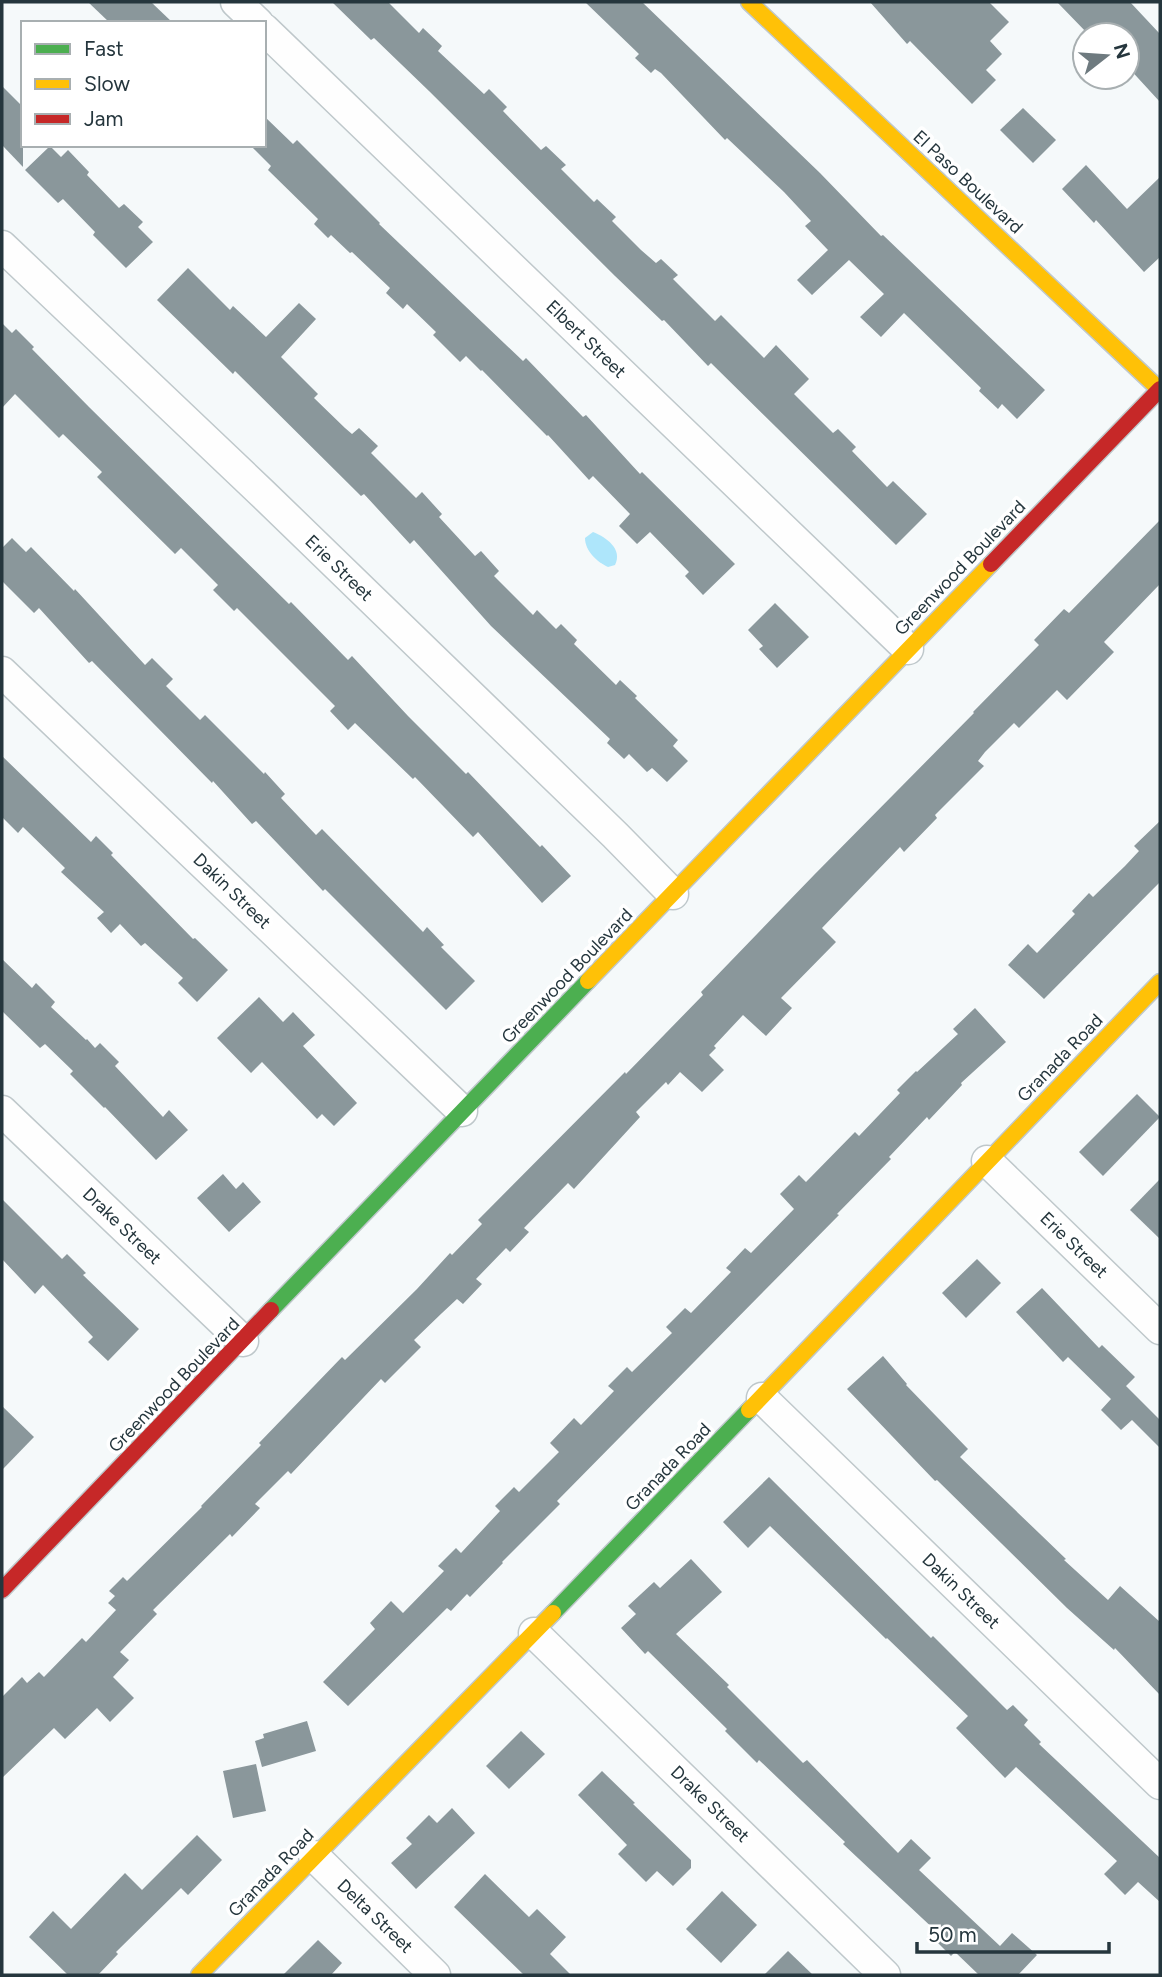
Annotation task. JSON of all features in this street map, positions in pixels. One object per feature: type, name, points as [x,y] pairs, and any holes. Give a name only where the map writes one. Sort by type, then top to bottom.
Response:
[{"type":"street","points":[[236,2],[256,21]]},
{"type":"street","name":"El Paso Boulevard","points":[[749,2],[1160,389]]},
{"type":"street","name":"Elbert Street","points":[[266,31],[908,649]]},
{"type":"street","name":"Erie Street","points":[[2,246],[282,512],[673,894]]},
{"type":"street","name":"Greenwood Boulevard","points":[[7,1574],[243,1341],[1160,389]]},
{"type":"street","name":"Dakin Street","points":[[2,672],[462,1111]]},
{"type":"street","name":"Granada Road","points":[[199,1975],[762,1398],[1160,982]]},
{"type":"street","name":"Drake Street","points":[[2,1111],[243,1341]]},
{"type":"street","name":"Erie Street","points":[[987,1161],[1160,1329]]},
{"type":"street","name":"Dakin Street","points":[[762,1398],[1160,1784]]},
{"type":"street","name":"Drake Street","points":[[534,1633],[886,1975]]},
{"type":"street","name":"Delta Street","points":[[314,1856],[435,1975]]},
{"type":"water","points":[[593,532],[612,544],[617,554],[615,565],[604,565],[589,552],[585,538]]},
{"type":"building","points":[[88,2],[151,2],[171,21],[108,21]]},
{"type":"building","points":[[332,2],[388,2],[419,33],[423,28],[442,46],[438,51],[484,94],[489,89],[507,107],[503,111],[541,150],[546,146],[566,165],[561,169],[594,202],[597,199],[616,217],[612,221],[641,250],[656,263],[661,259],[678,275],[673,279],[715,321],[721,315],[764,358],[776,345],[809,379],[794,394],[833,433],[838,429],[856,447],[852,451],[887,487],[893,481],[927,514],[896,545],[711,363],[708,366],[664,320],[615,276],[374,38],[371,40]]},
{"type":"building","points":[[585,2],[642,2],[820,173],[881,236],[1045,390],[1017,419],[1002,404],[998,409],[979,391],[981,388],[904,313],[881,337],[860,317],[884,294],[849,260],[812,295],[797,280],[828,250],[805,226],[811,221],[727,138],[725,140],[661,73],[655,69],[651,73],[635,58],[639,54]]},
{"type":"building","points":[[870,2],[989,2],[1009,22],[990,41],[1002,54],[986,70],[996,80],[972,104],[910,41],[907,44]]},
{"type":"building","points":[[1057,2],[1130,2],[1160,34],[1160,102],[1141,81],[1141,21],[1075,21]]},
{"type":"building","points":[[2,86],[21,105],[23,167],[2,145]]},
{"type":"building","points":[[1023,108],[1056,140],[1033,163],[1000,130]]},
{"type":"building","points":[[266,118],[293,144],[297,140],[379,224],[463,304],[523,361],[526,358],[583,417],[586,415],[640,474],[642,472],[735,564],[703,595],[685,576],[689,572],[650,532],[637,544],[619,526],[630,514],[593,476],[589,480],[482,370],[466,356],[460,362],[433,335],[436,332],[407,304],[403,309],[386,293],[390,288],[352,252],[331,235],[328,238],[314,224],[318,219],[268,170],[271,166],[252,147],[266,147]]},
{"type":"building","points":[[49,147],[61,157],[68,150],[89,172],[87,175],[119,208],[124,204],[143,222],[138,227],[153,242],[126,268],[93,235],[95,232],[63,199],[58,203],[25,170]]},
{"type":"building","points":[[1086,165],[1127,209],[1160,177],[1160,257],[1144,272],[1096,220],[1094,223],[1062,189]]},
{"type":"building","points":[[188,268],[230,310],[233,306],[266,337],[299,303],[316,319],[281,357],[318,394],[314,398],[345,428],[352,434],[359,428],[378,446],[371,453],[416,498],[422,492],[442,514],[439,517],[475,556],[481,551],[499,571],[494,576],[533,615],[537,610],[556,629],[561,624],[577,640],[574,644],[616,685],[620,680],[678,740],[673,746],[688,761],[667,782],[652,768],[647,772],[629,754],[624,759],[607,743],[610,739],[491,626],[414,540],[410,544],[364,494],[361,496],[235,371],[233,374],[157,300]]},
{"type":"building","points":[[2,323],[12,333],[16,329],[89,407],[231,547],[289,604],[291,602],[348,660],[352,656],[408,716],[571,876],[542,903],[478,832],[473,837],[415,777],[413,779],[355,723],[348,730],[330,711],[335,706],[237,608],[234,611],[213,590],[218,585],[181,548],[175,554],[97,477],[102,472],[63,434],[59,438],[15,394],[2,408]]},
{"type":"building","points":[[1160,520],[1160,584],[1104,642],[1114,652],[1067,700],[1057,690],[1019,728],[1014,723],[985,752],[978,761],[984,766],[935,815],[937,818],[904,852],[900,847],[822,928],[836,942],[781,998],[792,1008],[766,1036],[743,1015],[709,1055],[724,1070],[702,1092],[680,1072],[668,1085],[666,1082],[636,1112],[640,1117],[574,1189],[568,1183],[524,1228],[529,1232],[510,1252],[506,1248],[476,1279],[482,1284],[463,1304],[457,1299],[414,1340],[421,1347],[385,1383],[381,1379],[291,1474],[288,1471],[255,1504],[260,1508],[232,1537],[230,1534],[153,1610],[157,1614],[120,1652],[129,1660],[113,1677],[134,1698],[110,1722],[97,1708],[65,1739],[54,1728],[2,1778],[2,1697],[22,1677],[27,1683],[39,1672],[44,1677],[82,1638],[86,1642],[116,1610],[108,1603],[115,1596],[109,1591],[123,1577],[127,1581],[202,1507],[342,1357],[345,1360],[450,1253],[452,1255],[482,1224],[478,1220],[625,1072],[626,1074],[703,995],[701,992],[1039,645],[1034,640],[1064,609],[1069,613]]},
{"type":"building","points":[[12,538],[26,552],[31,547],[74,591],[75,589],[145,665],[152,658],[173,679],[166,686],[200,720],[205,715],[264,774],[265,772],[285,794],[281,798],[316,835],[322,829],[423,932],[427,927],[444,945],[441,947],[475,981],[446,1010],[325,889],[323,891],[256,821],[252,824],[213,781],[212,783],[92,661],[89,663],[39,608],[34,613],[2,581],[2,548]]},
{"type":"building","points":[[775,603],[809,637],[777,668],[759,649],[763,646],[748,630]]},
{"type":"building","points":[[2,756],[91,842],[96,836],[113,853],[111,855],[193,939],[228,970],[197,1002],[178,983],[183,978],[145,943],[141,946],[120,924],[111,933],[97,918],[104,912],[61,872],[65,868],[23,827],[18,833],[2,817]]},
{"type":"building","points":[[1160,821],[1160,882],[1044,999],[1008,965],[1028,944],[1037,953],[1075,914],[1072,911],[1089,893],[1093,897],[1139,851],[1134,846]]},
{"type":"building","points":[[2,959],[32,988],[36,983],[55,1002],[51,1007],[95,1048],[100,1043],[119,1062],[115,1066],[163,1117],[169,1110],[188,1130],[156,1160],[70,1074],[73,1071],[45,1044],[40,1048],[2,1011]]},
{"type":"building","points":[[259,997],[283,1022],[293,1012],[315,1035],[303,1046],[357,1103],[334,1126],[322,1114],[317,1119],[262,1062],[251,1073],[217,1038]]},
{"type":"building","points":[[975,1008],[1006,1042],[961,1083],[929,1120],[927,1117],[889,1157],[891,1159],[837,1214],[839,1215],[557,1501],[560,1504],[470,1597],[467,1594],[451,1611],[447,1608],[348,1706],[323,1682],[375,1629],[370,1623],[391,1601],[403,1613],[444,1571],[438,1566],[456,1548],[461,1553],[500,1511],[495,1506],[514,1487],[519,1492],[559,1452],[550,1443],[574,1418],[581,1425],[614,1391],[608,1386],[627,1367],[632,1372],[672,1333],[666,1327],[685,1308],[691,1313],[731,1272],[726,1268],[745,1248],[751,1253],[794,1209],[780,1194],[799,1175],[806,1182],[855,1132],[859,1136],[900,1093],[897,1090],[958,1034],[953,1029]]},
{"type":"building","points":[[1137,1094],[1160,1117],[1103,1176],[1079,1152]]},
{"type":"building","points":[[223,1174],[236,1189],[243,1182],[261,1202],[229,1232],[197,1198]]},
{"type":"building","points":[[1160,1179],[1160,1239],[1130,1210]]},
{"type":"building","points":[[2,1199],[62,1259],[67,1254],[86,1273],[83,1275],[139,1329],[108,1361],[88,1342],[93,1337],[43,1285],[35,1294],[2,1259]]},
{"type":"building","points":[[977,1259],[1001,1283],[966,1318],[942,1293]]},
{"type":"building","points":[[1042,1288],[1099,1348],[1102,1345],[1135,1377],[1126,1386],[1160,1420],[1160,1448],[1132,1420],[1121,1430],[1101,1410],[1111,1399],[1068,1357],[1063,1362],[1016,1312]]},
{"type":"building","points":[[883,1356],[906,1385],[968,1449],[960,1457],[1066,1559],[1064,1560],[1108,1600],[1120,1586],[1160,1622],[1160,1695],[1115,1648],[1114,1650],[1067,1608],[937,1480],[935,1481],[847,1389]]},
{"type":"building","points":[[2,1406],[34,1437],[2,1470]]},
{"type":"building","points":[[769,1477],[1007,1710],[1013,1705],[1028,1720],[1024,1725],[1041,1742],[1039,1744],[1160,1858],[1160,1902],[1138,1882],[1125,1895],[1104,1874],[1117,1861],[1016,1767],[1005,1778],[956,1728],[968,1716],[770,1526],[748,1548],[723,1522]]},
{"type":"building","points":[[691,1559],[722,1592],[676,1634],[803,1763],[807,1760],[898,1853],[911,1839],[931,1858],[919,1870],[1000,1946],[1012,1933],[1037,1955],[1018,1975],[979,1975],[955,1952],[951,1956],[934,1939],[938,1933],[759,1760],[757,1763],[725,1731],[727,1729],[648,1651],[645,1654],[621,1628],[636,1614],[628,1606],[654,1582],[660,1588]]},
{"type":"building","points":[[307,1721],[316,1751],[262,1767],[255,1741],[264,1738],[263,1734]]},
{"type":"building","points":[[521,1731],[545,1754],[509,1789],[486,1766]]},
{"type":"building","points":[[256,1764],[266,1811],[233,1818],[223,1771]]},
{"type":"building","points":[[602,1771],[691,1860],[691,1868],[673,1886],[657,1871],[646,1882],[618,1854],[627,1845],[578,1795]]},
{"type":"building","points":[[452,1808],[475,1833],[416,1889],[391,1863],[412,1844],[406,1838],[429,1815],[437,1823]]},
{"type":"building","points":[[197,1835],[222,1860],[188,1895],[181,1888],[116,1952],[118,1954],[98,1975],[68,1975],[29,1937],[53,1911],[71,1929],[125,1873],[142,1890]]},
{"type":"building","points":[[485,1874],[529,1917],[537,1909],[566,1937],[550,1954],[571,1975],[524,1975],[454,1907]]},
{"type":"building","points":[[722,1891],[757,1925],[721,1963],[686,1929]]},
{"type":"building","points":[[318,1940],[342,1963],[331,1975],[283,1975]]},
{"type":"building","points":[[788,1951],[813,1975],[764,1975]]},
{"type":"traffic: fast","points":[[271,1310],[588,981]]},
{"type":"traffic: fast","points":[[553,1613],[749,1410]]},
{"type":"traffic: slow","points":[[749,2],[1160,390]]},
{"type":"traffic: slow","points":[[588,981],[991,564]]},
{"type":"traffic: slow","points":[[749,1410],[1160,982]]},
{"type":"traffic: slow","points":[[199,1975],[553,1613]]},
{"type":"traffic: jam","points":[[991,564],[1160,389]]},
{"type":"traffic: jam","points":[[2,1590],[271,1310]]}]
